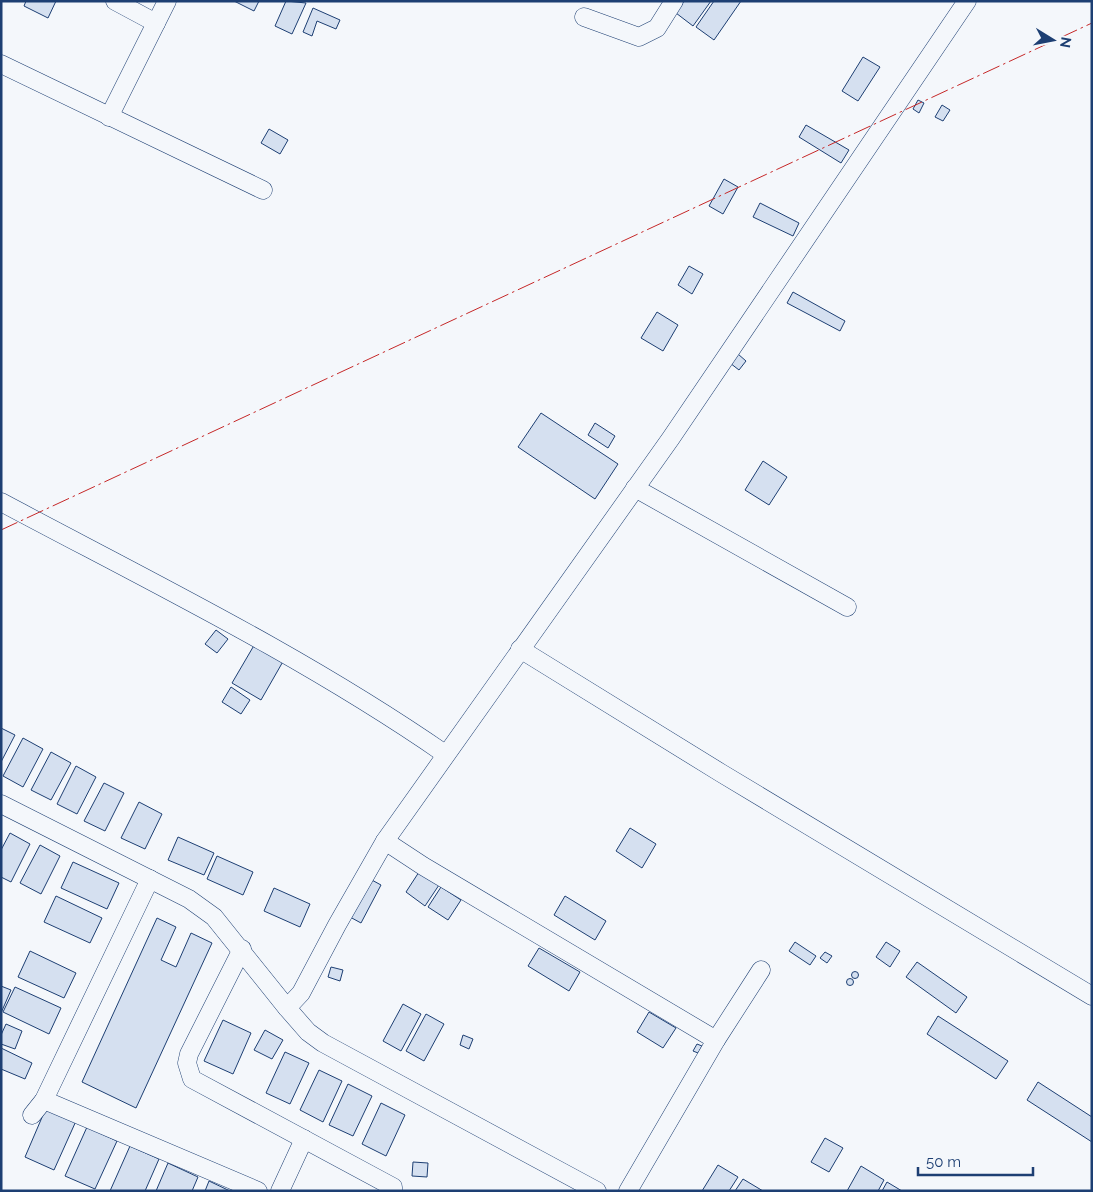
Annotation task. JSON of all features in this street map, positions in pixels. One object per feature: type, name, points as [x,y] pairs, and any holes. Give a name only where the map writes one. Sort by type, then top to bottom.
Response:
[{"type":"street","points":[[115,1],[156,23]]},
{"type":"street","points":[[110,117],[167,1]]},
{"type":"street","points":[[584,17],[639,37],[657,28],[674,1]]},
{"type":"street","points":[[287,1008],[301,993],[336,925],[385,841],[635,488],[967,1]]},
{"type":"street","points":[[1,64],[263,190]]},
{"type":"street","points":[[635,488],[847,607]]},
{"type":"street","points":[[1,502],[294,658],[349,690],[446,754]]},
{"type":"street","points":[[520,648],[721,773],[1092,996]]},
{"type":"street","points":[[1,804],[189,899],[214,917],[242,949],[287,1008],[308,1032],[323,1044],[597,1191]]},
{"type":"street","points":[[385,841],[423,866],[716,1040]]},
{"type":"street","points":[[32,1115],[44,1100],[150,880]]},
{"type":"street","points":[[242,949],[190,1054],[188,1071],[192,1079],[393,1187],[393,1191]]},
{"type":"street","points":[[628,1191],[716,1040],[761,970]]},
{"type":"street","points":[[44,1100],[258,1191]]},
{"type":"street","points":[[280,1191],[304,1139]]},
{"type":"building","points":[[26,1],[56,1],[48,18],[24,6]]},
{"type":"building","points":[[234,1],[259,1],[254,11]]},
{"type":"building","points":[[286,1],[306,3],[292,34],[275,26]]},
{"type":"building","points":[[684,1],[711,1],[693,26],[676,13]]},
{"type":"building","points":[[714,1],[741,1],[714,40],[696,27]]},
{"type":"building","points":[[313,8],[340,20],[336,29],[317,21],[312,36],[303,32]]},
{"type":"building","points":[[863,57],[880,67],[858,101],[842,91]]},
{"type":"building","points":[[918,100],[924,103],[919,113],[913,109]]},
{"type":"building","points":[[942,105],[950,110],[943,121],[935,117]]},
{"type":"building","points":[[806,125],[849,150],[841,163],[799,137]]},
{"type":"building","points":[[269,129],[288,140],[280,154],[261,143]]},
{"type":"building","points":[[724,179],[738,187],[723,214],[709,206]]},
{"type":"building","points":[[760,203],[799,223],[793,236],[753,217]]},
{"type":"building","points":[[689,266],[703,274],[692,294],[678,285]]},
{"type":"building","points":[[793,292],[845,321],[840,331],[787,303]]},
{"type":"building","points":[[657,312],[678,325],[663,351],[641,338]]},
{"type":"building","points":[[738,354],[746,361],[739,370],[730,363]]},
{"type":"building","points":[[541,413],[618,464],[595,499],[518,447]]},
{"type":"building","points":[[595,423],[615,436],[608,448],[588,435]]},
{"type":"building","points":[[763,461],[787,477],[769,505],[745,490]]},
{"type":"building","points":[[216,630],[228,639],[217,653],[205,644]]},
{"type":"building","points":[[256,642],[285,658],[261,700],[232,683]]},
{"type":"building","points":[[231,687],[250,700],[241,714],[222,702]]},
{"type":"building","points":[[1,728],[15,735],[1,762]]},
{"type":"building","points":[[23,738],[43,749],[23,787],[3,776]]},
{"type":"building","points":[[51,752],[71,763],[51,800],[31,790]]},
{"type":"building","points":[[76,766],[96,777],[77,814],[57,804]]},
{"type":"building","points":[[104,783],[124,793],[105,831],[84,821]]},
{"type":"building","points":[[139,802],[162,814],[145,849],[121,838]]},
{"type":"building","points":[[630,828],[656,844],[642,868],[616,851]]},
{"type":"building","points":[[10,833],[30,844],[11,882],[1,877],[1,850]]},
{"type":"building","points":[[178,837],[214,853],[204,875],[168,860]]},
{"type":"building","points":[[40,845],[60,856],[41,894],[20,883]]},
{"type":"building","points":[[217,856],[253,872],[243,895],[207,879]]},
{"type":"building","points":[[73,862],[119,883],[107,909],[61,888]]},
{"type":"building","points":[[419,872],[439,885],[425,906],[406,892]]},
{"type":"building","points":[[370,879],[381,885],[361,923],[350,917]]},
{"type":"building","points":[[441,887],[461,900],[448,920],[428,907]]},
{"type":"building","points":[[274,888],[310,904],[300,927],[264,911]]},
{"type":"building","points":[[56,896],[102,918],[90,943],[44,922]]},
{"type":"building","points":[[565,896],[606,921],[595,940],[554,915]]},
{"type":"building","points":[[157,918],[176,927],[161,960],[176,967],[191,933],[212,943],[136,1108],[82,1082]]},
{"type":"building","points":[[795,942],[816,956],[810,965],[789,951]]},
{"type":"building","points":[[886,942],[900,951],[890,967],[876,957]]},
{"type":"building","points":[[539,948],[580,972],[569,991],[528,966]]},
{"type":"building","points":[[30,951],[76,973],[64,998],[18,977]]},
{"type":"building","points":[[825,952],[832,956],[827,963],[820,958]]},
{"type":"building","points":[[917,962],[967,997],[956,1013],[906,977]]},
{"type":"building","points":[[331,967],[343,970],[340,981],[328,977]]},
{"type":"building","points":[[855,971],[859,975],[855,979],[851,975]]},
{"type":"building","points":[[850,978],[854,982],[850,986],[846,982]]},
{"type":"building","points":[[1,986],[11,990],[1,1013]]},
{"type":"building","points":[[15,987],[61,1008],[49,1034],[3,1012]]},
{"type":"building","points":[[403,1004],[421,1014],[401,1051],[383,1041]]},
{"type":"building","points":[[649,1012],[676,1028],[663,1048],[637,1032]]},
{"type":"building","points":[[426,1014],[444,1024],[424,1061],[406,1051]]},
{"type":"building","points":[[938,1016],[1008,1061],[996,1079],[927,1034]]},
{"type":"building","points":[[223,1020],[251,1033],[233,1074],[204,1061]]},
{"type":"building","points":[[6,1024],[22,1031],[15,1049],[1,1044],[1,1035]]},
{"type":"building","points":[[265,1030],[283,1040],[272,1059],[254,1050]]},
{"type":"building","points":[[463,1035],[473,1039],[469,1049],[460,1045]]},
{"type":"building","points":[[697,1044],[702,1046],[698,1053],[693,1051]]},
{"type":"building","points":[[1,1048],[32,1063],[25,1079],[1,1069]]},
{"type":"building","points":[[285,1052],[309,1063],[290,1104],[266,1093]]},
{"type":"building","points":[[319,1070],[342,1081],[323,1122],[300,1110]]},
{"type":"building","points":[[1038,1082],[1092,1117],[1092,1142],[1027,1100]]},
{"type":"building","points":[[348,1084],[372,1096],[353,1136],[329,1125]]},
{"type":"building","points":[[381,1103],[405,1115],[386,1156],[362,1144]]},
{"type":"building","points":[[46,1108],[76,1121],[54,1170],[25,1157]]},
{"type":"building","points":[[87,1127],[117,1141],[95,1189],[65,1176]]},
{"type":"building","points":[[825,1138],[843,1148],[829,1172],[811,1162]]},
{"type":"building","points":[[130,1146],[159,1159],[145,1191],[110,1191]]},
{"type":"building","points":[[413,1162],[428,1163],[427,1177],[412,1176]]},
{"type":"building","points":[[168,1163],[198,1177],[192,1191],[156,1191]]},
{"type":"building","points":[[718,1165],[738,1177],[729,1191],[702,1191]]},
{"type":"building","points":[[861,1166],[884,1180],[878,1191],[847,1191]]},
{"type":"building","points":[[743,1179],[763,1191],[735,1191]]},
{"type":"building","points":[[209,1181],[230,1191],[205,1191]]},
{"type":"building","points":[[887,1182],[902,1191],[882,1191]]},
{"type":"power","points":[[1,530],[1092,23]]}]
